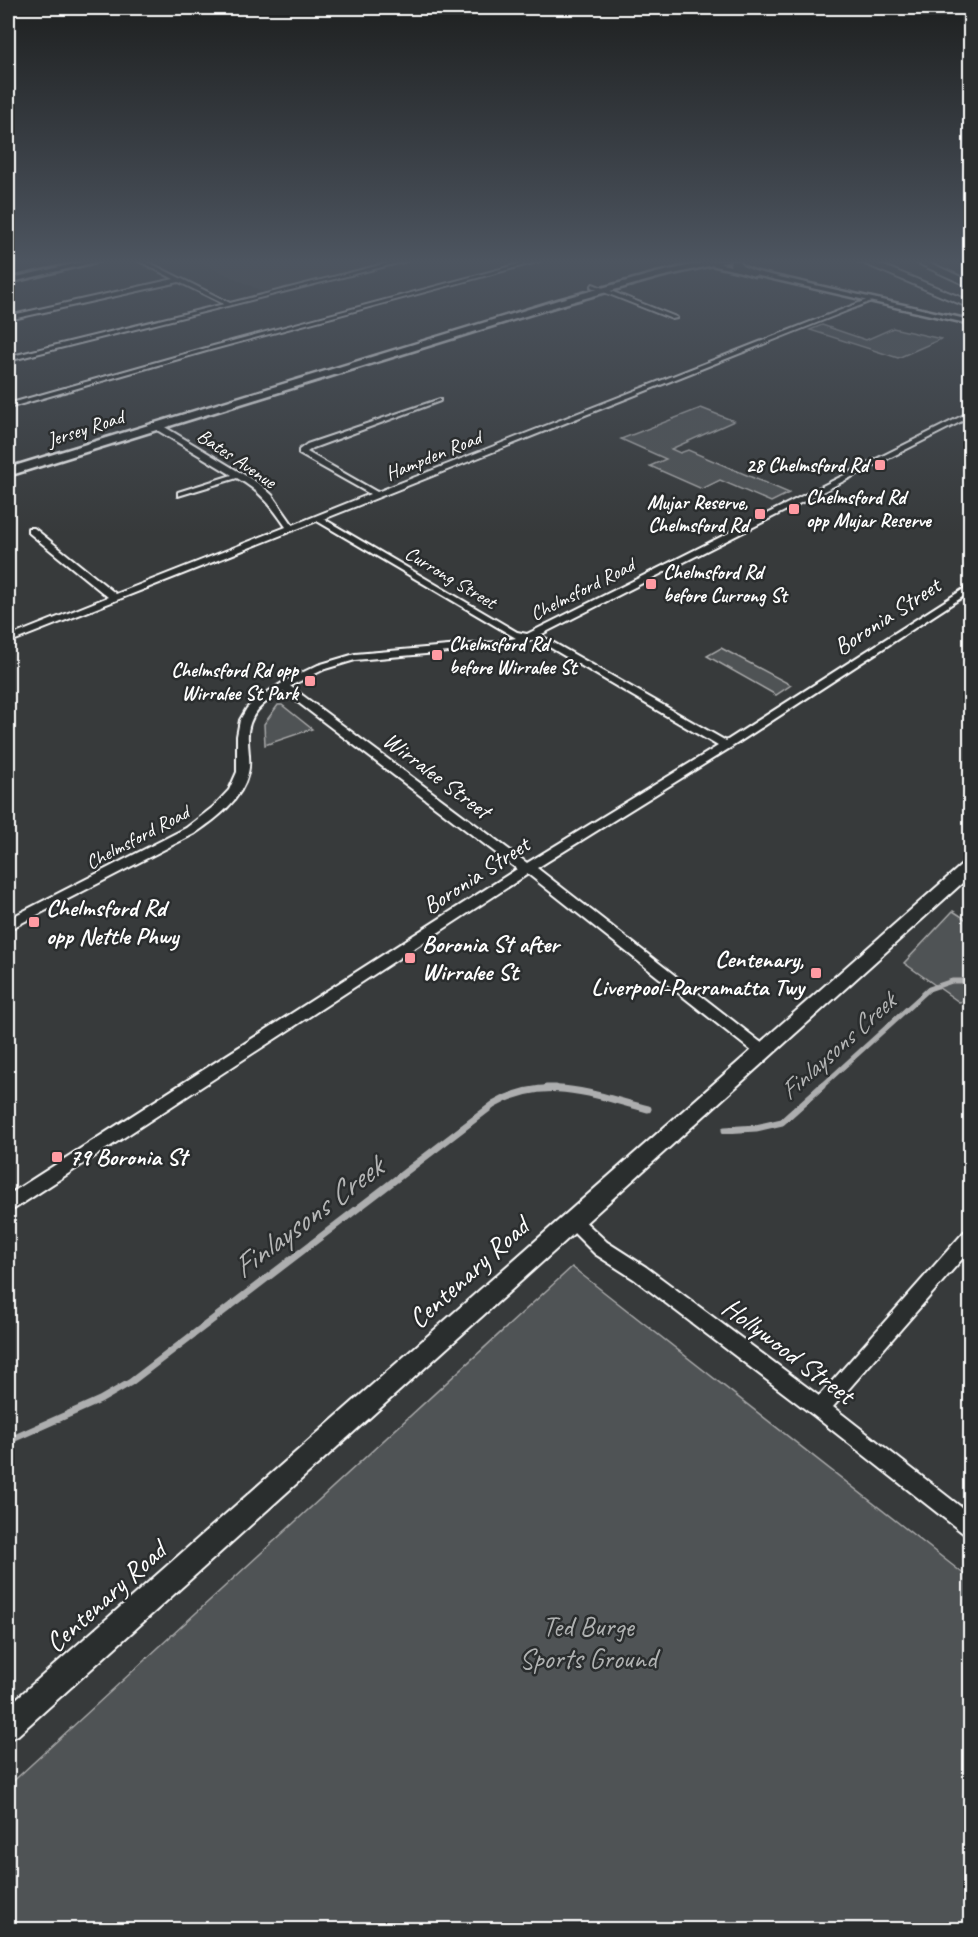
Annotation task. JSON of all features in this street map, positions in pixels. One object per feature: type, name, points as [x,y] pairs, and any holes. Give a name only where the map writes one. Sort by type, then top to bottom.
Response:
[{"type":"highway","name":"Jersey Road","points":[[8,462],[371,351]]},
{"type":"highway","name":"Jersey Road","points":[[8,472],[393,351]]},
{"type":"main road","name":"Centenary Road","points":[[8,1725],[970,867]]},
{"type":"street","points":[[8,359],[37,351]]},
{"type":"street","points":[[8,406],[200,351]]},
{"type":"street","name":"Hampden Road","points":[[8,640],[741,351]]},
{"type":"street","points":[[377,495],[302,452],[310,446],[438,400]]},
{"type":"street","name":"Chelmsford Road","points":[[8,925],[190,831],[215,812],[232,793],[241,776],[244,760],[241,734],[246,716],[264,697],[283,686],[349,658],[508,644],[528,637],[970,414]]},
{"type":"street","name":"Bates Avenue","points":[[155,425],[238,475],[269,497],[291,528]]},
{"type":"street","points":[[181,494],[238,475]]},
{"type":"street","name":"Currong Street","points":[[317,518],[515,635],[541,638],[726,746]]},
{"type":"street","points":[[31,530],[115,598]]},
{"type":"street","name":"Boronia Street","points":[[8,1204],[527,869],[726,746],[970,588]]},
{"type":"street","name":"Wirralee Street","points":[[283,686],[512,860],[536,873],[763,1052]]},
{"type":"street","name":"Hollywood Street","points":[[573,1221],[601,1248],[640,1273],[820,1408],[970,1526]]},
{"type":"street","points":[[820,1408],[970,1238]]},
{"type":"green space","points":[[877,351],[913,351],[898,358]]},
{"type":"green space","points":[[701,408],[734,421],[671,449],[680,453],[688,450],[789,493],[771,502],[720,480],[702,489],[650,466],[666,459],[621,439]]},
{"type":"green space","points":[[721,648],[791,685],[776,695],[707,656]]},
{"type":"green space","points":[[278,705],[282,705],[312,729],[265,745],[264,724]]},
{"type":"green space","points":[[953,911],[970,922],[970,1000],[959,1002],[904,963]]},
{"type":"green space","name":"Ted Burge Sports Ground","points":[[572,1267],[970,1579],[970,1929],[8,1929],[8,1786]]},
{"type":"waterway","name":"Finlaysons Creek","points":[[821,1087],[929,989],[952,981],[970,981]]},
{"type":"waterway","name":"Finlaysons Creek","points":[[725,1130],[756,1128],[782,1122],[822,1086]]},
{"type":"waterway","name":"Finlaysons Creek","points":[[546,1087],[556,1087]]},
{"type":"waterway","name":"Finlaysons Creek","points":[[8,1441],[100,1400],[131,1382],[493,1105],[513,1095],[532,1090],[551,1089],[589,1093],[648,1109]]},
{"type":"place","name":"28 Chelmsford Rd","points":[[880,465]]},
{"type":"place","name":"Chelmsford Rd opp Mujar Reserve","points":[[794,509]]},
{"type":"place","name":"Mujar Reserve, Chelmsford Rd","points":[[760,514]]},
{"type":"place","name":"Chelmsford Rd before Currong St","points":[[651,584]]},
{"type":"place","name":"Chelmsford Rd before Wirralee St","points":[[437,655]]},
{"type":"place","name":"Chelmsford Rd opp Wirralee St Park","points":[[310,681]]},
{"type":"place","name":"Chelmsford Rd opp Nettle Phwy","points":[[34,922]]},
{"type":"place","name":"Boronia St after Wirralee St","points":[[410,958]]},
{"type":"place","name":"Centenary, Liverpool-Parramatta Twy","points":[[816,973]]},
{"type":"place","name":"79 Boronia St","points":[[57,1157]]}]
